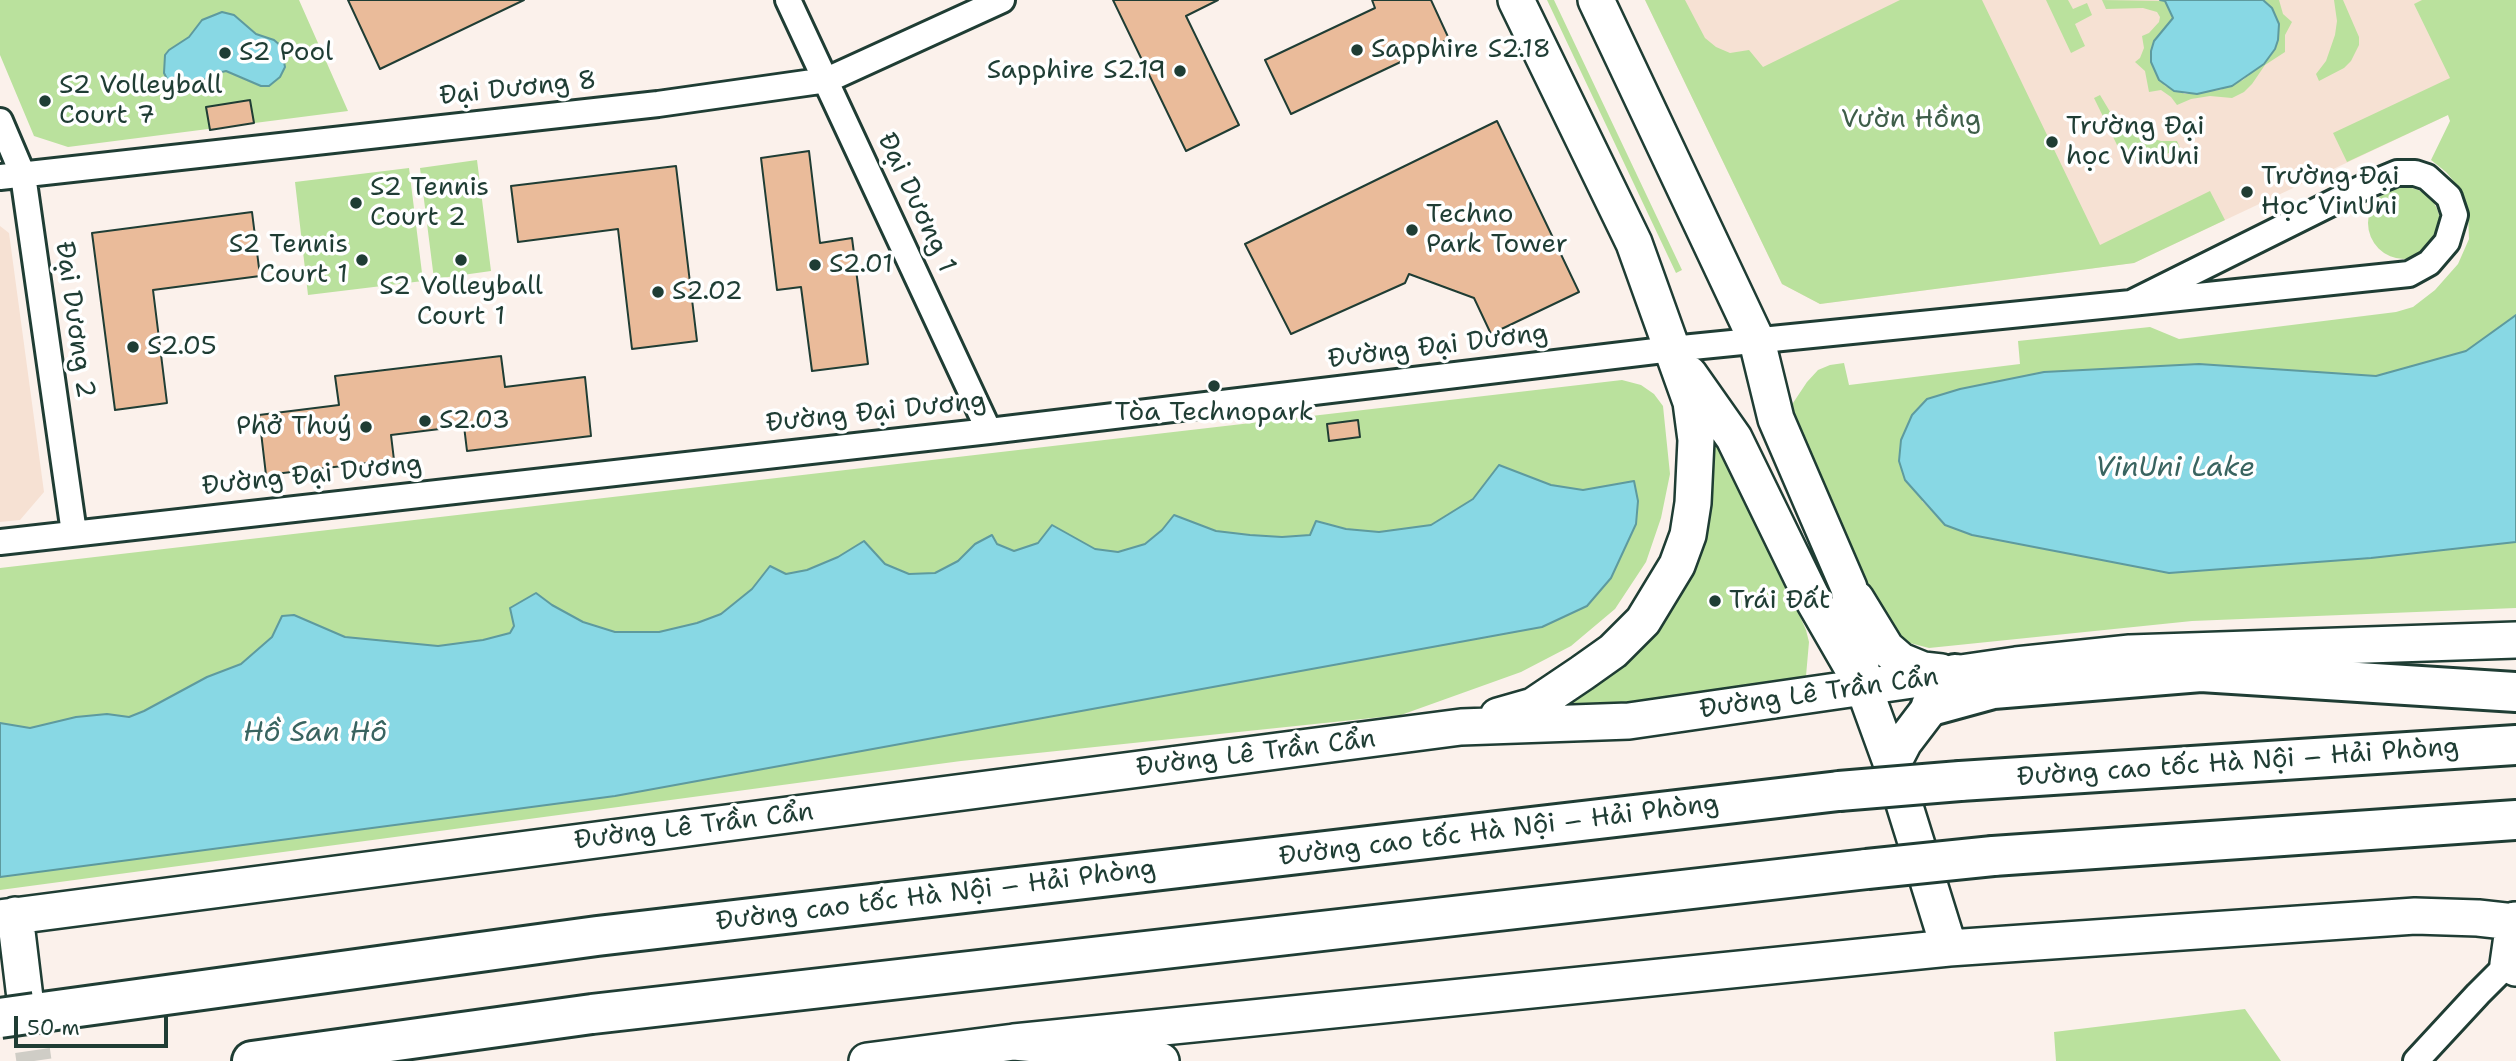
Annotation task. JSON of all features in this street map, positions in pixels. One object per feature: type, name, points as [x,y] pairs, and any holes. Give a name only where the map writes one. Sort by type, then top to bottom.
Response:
[{"type":"highway","points":[[1931,706],[1993,689],[2201,672],[2516,692]]},
{"type":"highway","points":[[1955,674],[1993,689]]},
{"type":"highway","name":"Đường cao tốc Hà Nội – Hải Phòng","points":[[20,1010],[597,936],[1839,791],[2516,745]]},
{"type":"highway","points":[[252,1061],[592,1014],[1867,869],[1993,856],[2516,820]]},
{"type":"main road","points":[[1461,727],[1533,706],[1613,651],[1643,621],[1677,565],[1688,535],[1693,503],[1696,440],[1691,402],[1634,243],[1516,0]]},
{"type":"main road","points":[[1596,0],[1757,341],[1776,419],[1849,588],[1886,648],[1901,661],[1923,670],[1955,674],[1905,742],[1892,765]]},
{"type":"main road","points":[[1672,349],[1734,438],[1811,596],[1864,688],[1892,765],[1949,948]]},
{"type":"main road","points":[[1849,588],[1864,688]]},
{"type":"main road","name":"Đường Lê Trần Cẩn","points":[[8,916],[1461,727],[1629,721],[1955,674],[2130,653],[2516,640]]},
{"type":"main road","points":[[8,916],[20,1010]]},
{"type":"main road","points":[[867,1061],[1014,1042],[1949,948],[2415,916],[2515,922],[2512,966]]},
{"type":"main road","points":[[1014,1042],[1067,1046],[1161,1061]]},
{"type":"street","name":"Đại Dương 1","points":[[788,0],[989,431]]},
{"type":"street","name":"Đại Dương 8","points":[[12,176],[658,104],[827,80],[1002,0]]},
{"type":"street","name":"Đại Dương 2","points":[[0,121],[74,533]]},
{"type":"street","name":"Đường Đại Dương","points":[[0,542],[989,431],[1672,349],[2131,303],[2409,274],[2429,263],[2447,242],[2455,215],[2449,198],[2427,177],[2415,173],[2397,173],[2131,303]]},
{"type":"street","points":[[2416,1061],[2477,994],[2512,966]]},
{"type":"shaded area","name":"Trường Đại học VinUni","points":[[1645,0],[2516,0],[2516,267],[2448,115],[2134,263],[1820,304],[1782,284]]},
{"type":"shaded area","points":[[0,226],[9,233],[44,492],[20,520],[0,522]]},
{"type":"green space","points":[[0,0],[299,0],[348,111],[68,147],[34,136],[0,55]]},
{"type":"green space","points":[[1547,0],[1554,0],[1682,270],[1676,273]]},
{"type":"green space","name":"Vườn Hồng","points":[[1645,0],[1685,0],[1705,38],[1730,53],[1749,50],[1763,67],[1900,0],[1982,0],[2100,245],[2210,191],[2225,220],[2134,263],[1820,304],[1782,284]]},
{"type":"green space","points":[[2046,0],[2068,0],[2073,9],[2087,3],[2092,15],[2075,24],[2085,46],[2071,53]]},
{"type":"green space","points":[[2102,0],[2165,1],[2173,18],[2154,41],[2154,70],[2165,86],[2185,94],[2220,90],[2243,80],[2270,57],[2275,49],[2263,0],[2279,0],[2283,14],[2292,22],[2285,35],[2285,52],[2265,65],[2244,92],[2232,98],[2210,96],[2191,99],[2177,105],[2161,90],[2149,92],[2145,71],[2135,62],[2144,48],[2142,36],[2149,33],[2159,22],[2157,12],[2143,8],[2106,9]]},
{"type":"green space","points":[[2334,0],[2343,0],[2359,37],[2359,45],[2344,68],[2319,81],[2316,74],[2326,61],[2335,35],[2337,21]]},
{"type":"green space","points":[[2422,0],[2516,0],[2516,315],[2466,351],[2376,376],[2199,364],[2044,372],[1961,389],[1922,501],[1945,525],[1972,535],[2371,558],[2516,542],[2516,608],[2192,621],[1929,648],[1906,642],[1872,618],[1787,412],[1807,382],[1818,370],[1844,363],[1849,385],[2020,364],[2018,341],[2150,327],[2179,339],[2396,312],[2413,307],[2435,290],[2458,264],[2469,239],[2468,213],[2461,190],[2446,172],[2431,160],[2450,121],[2448,115],[2347,162],[2333,133],[2450,78],[2414,4]]},
{"type":"green space","points":[[2100,95],[2112,115],[2122,125],[2147,137],[2161,141],[2177,141],[2180,148],[2155,159],[2127,157],[2118,147],[2094,98]]},
{"type":"green space","points":[[477,160],[491,271],[434,279],[420,168]]},
{"type":"green space","points":[[409,168],[423,281],[308,295],[295,182]]},
{"type":"green space","points":[[2404,187],[2418,190],[2430,197],[2437,209],[2440,223],[2437,237],[2430,249],[2418,256],[2404,259],[2390,256],[2378,249],[2371,237],[2368,223],[2371,209],[2378,197],[2390,190]]},
{"type":"green space","points":[[1622,380],[1641,385],[1654,394],[1663,406],[1670,474],[1661,518],[1646,562],[1615,609],[1571,646],[1521,672],[1401,715],[961,761],[0,890],[0,568]]},
{"type":"green space","points":[[1721,437],[1806,630],[1809,642],[1806,676],[1797,688],[1559,712],[1565,699],[1709,508],[1713,471],[1711,443],[1714,438]]},
{"type":"green space","points":[[2245,1009],[2281,1061],[2056,1061],[2054,1032]]},
{"type":"water","points":[[2160,0],[2263,0],[2272,8],[2279,24],[2275,49],[2264,64],[2232,86],[2197,94],[2174,91],[2159,80],[2151,62],[2154,41],[2173,18],[2165,1]]},
{"type":"water","name":"S2 Pool","points":[[222,12],[234,15],[256,34],[274,40],[281,46],[285,67],[280,77],[269,86],[261,86],[226,71],[210,75],[195,88],[175,86],[168,81],[164,73],[165,55],[189,37],[202,20]]},
{"type":"water","name":"VinUni Lake","points":[[2516,315],[2516,542],[2371,558],[2169,573],[1972,535],[1945,525],[1905,480],[1899,461],[1901,440],[1912,415],[1927,399],[1960,389],[2044,372],[2199,364],[2376,376],[2466,351]]},
{"type":"water","name":"Hồ San Hô","points":[[1499,465],[1551,485],[1583,490],[1634,481],[1638,501],[1636,524],[1611,578],[1587,606],[1542,627],[615,796],[0,877],[0,723],[30,728],[76,717],[107,714],[129,717],[207,677],[241,664],[272,637],[282,616],[294,615],[345,637],[438,646],[510,633],[514,626],[510,608],[536,593],[583,622],[615,632],[659,632],[721,614],[752,589],[770,566],[786,574],[807,570],[838,557],[864,541],[885,564],[909,574],[935,573],[958,561],[975,544],[992,535],[997,544],[1014,551],[1038,543],[1052,525],[1095,549],[1118,552],[1145,544],[1162,530],[1174,515],[1216,531],[1250,535],[1310,535],[1316,521],[1346,529],[1379,532],[1431,525],[1473,499]]},
{"type":"building","points":[[348,0],[524,0],[380,69]]},
{"type":"building","name":"Sapphire S2.19","points":[[1113,0],[1218,0],[1186,16],[1239,125],[1186,151]]},
{"type":"building","name":"Sapphire S2.18","points":[[1372,0],[1431,0],[1449,39],[1291,114],[1265,60],[1375,8]]},
{"type":"building","points":[[250,100],[254,123],[210,130],[206,107]]},
{"type":"building","name":"Techno Park Tower","points":[[1497,121],[1579,292],[1491,334],[1474,298],[1409,274],[1405,283],[1291,334],[1245,244]]},
{"type":"building","name":"S2.01","points":[[809,151],[820,243],[852,238],[868,364],[812,371],[801,287],[777,290],[761,158]]},
{"type":"building","name":"S2.02","points":[[676,166],[697,341],[632,349],[618,229],[518,242],[511,186]]},
{"type":"building","name":"S2.05","points":[[252,212],[260,276],[153,290],[167,403],[115,410],[92,233]]},
{"type":"building","name":"S2.03","points":[[501,356],[505,387],[585,377],[591,436],[467,451],[464,426],[391,435],[394,460],[266,475],[259,415],[339,405],[335,376]]},
{"type":"building","points":[[1358,420],[1360,437],[1329,441],[1327,424]]},
{"type":"tunnel","points":[[25,998],[34,1061]]},
{"type":"place","name":"Sapphire S2.18","points":[[1357,50]]},
{"type":"place","name":"S2 Pool","points":[[225,53]]},
{"type":"place","name":"Sapphire S2.19","points":[[1180,71]]},
{"type":"place","name":"S2 Volleyball Court 7","points":[[45,101]]},
{"type":"place","name":"Trường Đại học VinUni","points":[[2052,142]]},
{"type":"place","name":"Trường Đại Học VinUni","points":[[2247,192]]},
{"type":"place","name":"S2 Tennis Court 2","points":[[356,203]]},
{"type":"place","name":"Techno Park Tower","points":[[1412,230]]},
{"type":"place","name":"S2 Tennis Court 1","points":[[362,260]]},
{"type":"place","name":"S2 Volleyball Court 1","points":[[461,260]]},
{"type":"place","name":"S2.01","points":[[815,265]]},
{"type":"place","name":"S2.02","points":[[658,292]]},
{"type":"place","name":"S2.05","points":[[133,347]]},
{"type":"place","name":"Tòa Technopark","points":[[1214,386]]},
{"type":"place","name":"S2.03","points":[[425,421]]},
{"type":"place","name":"Phở Thuý","points":[[366,427]]},
{"type":"place","name":"Trái Đất","points":[[1715,601]]}]
